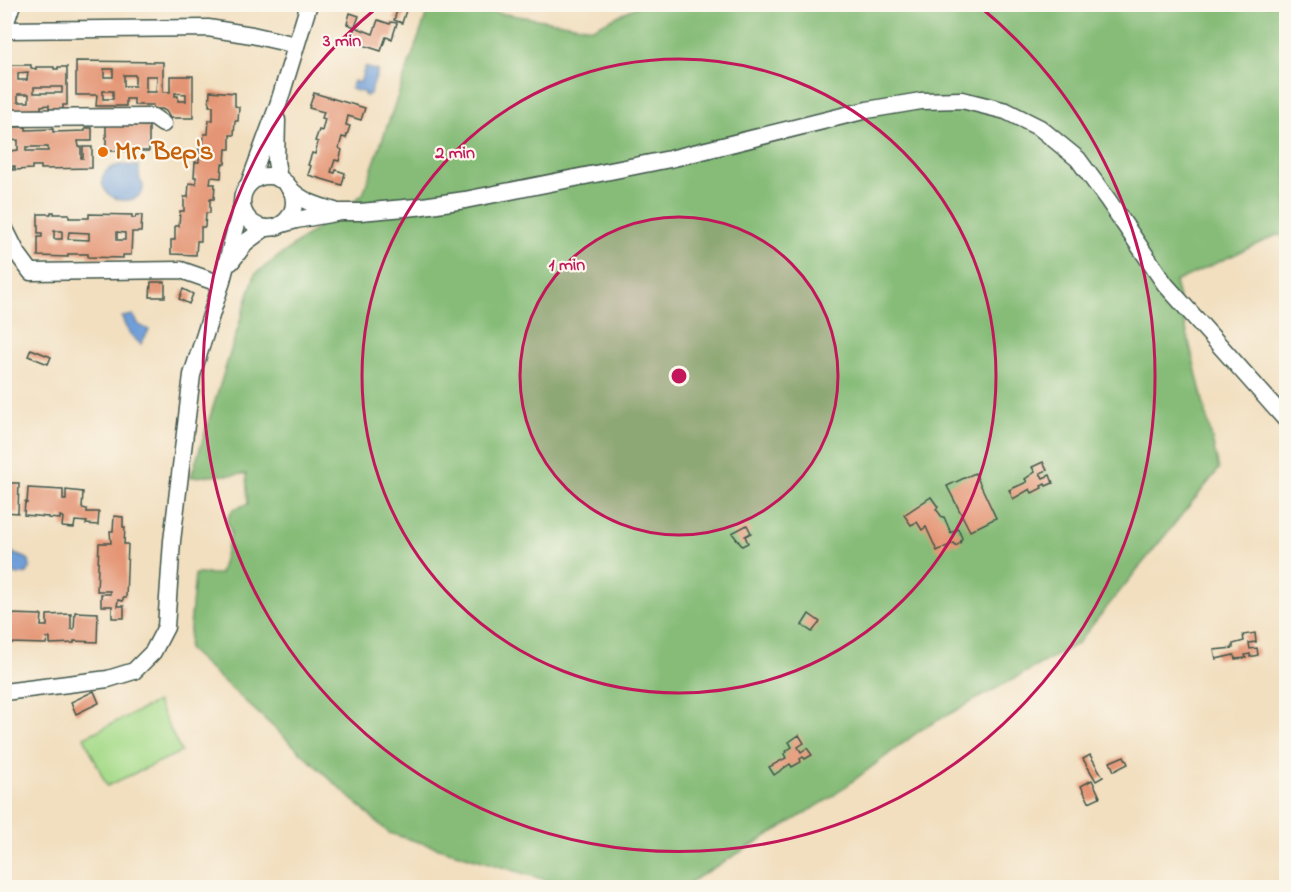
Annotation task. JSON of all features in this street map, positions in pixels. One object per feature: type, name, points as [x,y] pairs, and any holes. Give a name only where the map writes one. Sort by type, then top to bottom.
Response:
[{"type":"street","points":[[12,4],[4,29],[208,28],[296,45]]},
{"type":"street","points":[[4,692],[108,679],[134,671],[153,652],[166,627],[172,541],[192,375],[223,277],[243,195],[278,105],[309,4]]},
{"type":"street","points":[[242,205],[247,217],[254,224],[274,228],[296,220],[341,212],[416,207],[465,200],[670,159],[867,110],[921,101],[962,100],[1006,111],[1040,128],[1078,159],[1166,284],[1287,420]]},
{"type":"street","points":[[278,105],[276,161],[284,183],[293,194],[294,206],[287,220],[282,224]]},
{"type":"street","points":[[4,118],[153,117],[163,124]]},
{"type":"street","points":[[249,184],[266,176],[284,183],[304,200],[341,212]]},
{"type":"street","points":[[4,227],[17,253],[32,272],[181,270],[223,277]]},
{"type":"street","points":[[223,277],[246,242],[265,228]]},
{"type":"green space","points":[[642,4],[1286,5],[1286,237],[1277,235],[1175,282],[1219,469],[1077,644],[922,729],[829,799],[682,887],[569,887],[389,833],[188,649],[195,574],[220,574],[231,533],[227,520],[233,509],[248,504],[246,474],[191,477],[255,274],[363,194],[430,5],[449,5],[593,28]]},
{"type":"green space","points":[[157,702],[181,752],[107,786],[84,737]]},
{"type":"water","points":[[365,67],[378,71],[370,94],[367,96],[364,95],[365,93],[351,89],[354,81],[360,83]]},
{"type":"water","points":[[120,165],[139,166],[143,189],[133,199],[115,198],[104,187],[102,181],[104,174]]},
{"type":"water","points":[[133,315],[139,325],[149,330],[141,344],[129,332],[122,317]]},
{"type":"water","points":[[5,540],[12,552],[29,560],[30,567],[27,573],[18,575],[5,571]]},
{"type":"building","points":[[399,4],[408,4],[402,23],[394,20]]},
{"type":"building","points":[[350,13],[359,16],[355,27],[347,24]]},
{"type":"building","points":[[378,20],[390,24],[391,22],[397,23],[392,39],[386,37],[381,51],[350,41],[355,27],[373,34]]},
{"type":"building","points":[[76,61],[163,62],[163,92],[170,92],[170,76],[193,76],[193,118],[170,118],[166,111],[153,109],[153,105],[134,105],[134,99],[126,99],[126,106],[96,106],[97,95],[76,95]],"holes":[[[104,69],[113,69],[113,77],[104,77]],[[124,75],[135,75],[135,86],[124,86]],[[146,76],[157,76],[156,92],[146,92]],[[103,91],[113,91],[113,99],[103,99]],[[175,93],[186,94],[186,101],[178,101],[178,96],[175,96]]]},
{"type":"building","points":[[4,65],[31,65],[31,68],[36,69],[36,67],[58,69],[58,67],[67,67],[67,105],[63,105],[63,109],[49,109],[49,105],[41,106],[41,109],[4,110]],"holes":[[[28,72],[27,80],[18,80],[18,73]],[[34,87],[62,87],[62,93],[34,93]],[[18,94],[29,94],[29,102],[18,102]]]},
{"type":"building","points":[[210,91],[235,93],[235,106],[239,107],[238,121],[235,121],[234,135],[230,135],[230,149],[226,149],[221,178],[211,177],[210,184],[215,184],[214,199],[210,199],[210,213],[206,213],[205,227],[201,227],[201,241],[197,241],[196,255],[171,254],[171,240],[175,240],[175,226],[179,226],[180,211],[184,211],[184,197],[188,197],[189,183],[196,184],[195,162],[199,162],[199,148],[203,148],[204,134],[208,134],[209,120],[213,120],[213,106],[209,106]]},
{"type":"building","points":[[314,93],[365,108],[361,120],[348,116],[346,125],[350,126],[346,138],[342,137],[339,161],[335,160],[331,172],[335,173],[336,170],[345,173],[342,185],[308,175],[311,166],[308,165],[312,153],[315,154],[318,142],[315,141],[319,130],[322,131],[325,119],[322,118],[324,112],[309,108]]},
{"type":"building","points":[[106,125],[149,126],[149,151],[106,151]]},
{"type":"building","points":[[4,127],[26,127],[26,130],[53,129],[53,132],[85,131],[85,128],[92,128],[92,141],[78,141],[81,147],[81,158],[83,158],[83,147],[92,147],[92,168],[41,169],[41,166],[32,166],[32,169],[15,170],[13,166],[13,170],[4,170]],"holes":[[[18,140],[18,150],[10,151],[10,141]],[[26,147],[48,147],[48,151],[26,151]]]},
{"type":"building","points":[[54,212],[54,214],[69,214],[69,218],[89,218],[89,214],[132,215],[132,218],[142,215],[141,232],[132,232],[131,255],[123,255],[123,258],[88,257],[88,254],[68,254],[68,257],[38,256],[38,237],[42,237],[42,233],[38,233],[38,214]],"holes":[[[54,231],[62,231],[62,239],[54,239]],[[69,232],[89,233],[89,240],[68,239]],[[117,232],[125,233],[125,240],[117,240]]]},
{"type":"building","points":[[151,282],[165,282],[165,297],[150,297]]},
{"type":"building","points":[[183,289],[193,294],[189,304],[179,299]]},
{"type":"building","points":[[31,349],[51,357],[48,364],[28,356]]},
{"type":"building","points":[[1043,462],[1047,470],[1040,473],[1043,478],[1050,475],[1053,483],[1046,486],[1045,484],[1032,493],[1030,489],[1013,499],[1009,490],[1027,482],[1025,479],[1035,472],[1032,467]]},
{"type":"building","points":[[975,473],[996,518],[970,531],[947,486]]},
{"type":"building","points":[[4,481],[19,483],[18,513],[5,512]]},
{"type":"building","points":[[28,488],[63,490],[63,500],[66,500],[66,490],[83,492],[82,508],[87,509],[87,512],[99,512],[98,525],[75,521],[74,528],[62,527],[63,517],[60,516],[60,519],[24,515]]},
{"type":"building","points":[[931,497],[951,533],[958,529],[962,538],[956,546],[954,543],[937,551],[926,527],[922,530],[917,522],[911,525],[904,515]]},
{"type":"building","points":[[114,516],[123,517],[124,544],[128,544],[126,598],[123,598],[123,601],[118,600],[117,606],[124,606],[124,618],[112,618],[112,606],[101,606],[101,594],[110,594],[110,591],[97,591],[99,543],[111,543],[110,531],[113,531]]},
{"type":"building","points":[[747,525],[751,533],[745,536],[748,543],[742,546],[732,533]]},
{"type":"building","points":[[75,612],[98,613],[97,642],[74,641],[74,643],[50,644],[50,638],[47,638],[46,644],[9,643],[10,614],[42,615],[41,626],[47,626],[47,615],[71,614],[71,629],[74,629]]},
{"type":"building","points":[[809,614],[820,622],[812,632],[802,625]]},
{"type":"building","points":[[1255,633],[1256,642],[1249,643],[1250,649],[1257,648],[1258,655],[1250,657],[1250,654],[1245,655],[1246,658],[1235,659],[1234,655],[1216,659],[1214,650],[1233,648],[1233,644],[1244,641],[1243,635]]},
{"type":"building","points":[[94,691],[99,703],[76,714],[71,702]]},
{"type":"building","points":[[799,735],[804,743],[798,747],[801,752],[807,748],[812,755],[805,759],[803,757],[800,759],[801,762],[792,767],[790,764],[774,775],[769,767],[786,758],[784,754],[792,747],[789,742]]},
{"type":"building","points":[[1090,755],[1103,777],[1096,781],[1083,759]]},
{"type":"building","points":[[1124,756],[1128,764],[1114,771],[1110,762]]},
{"type":"building","points":[[1092,780],[1100,797],[1089,802],[1081,786]]},
{"type":"place","name":"Mr. Bep's","points":[[103,152]]}]
